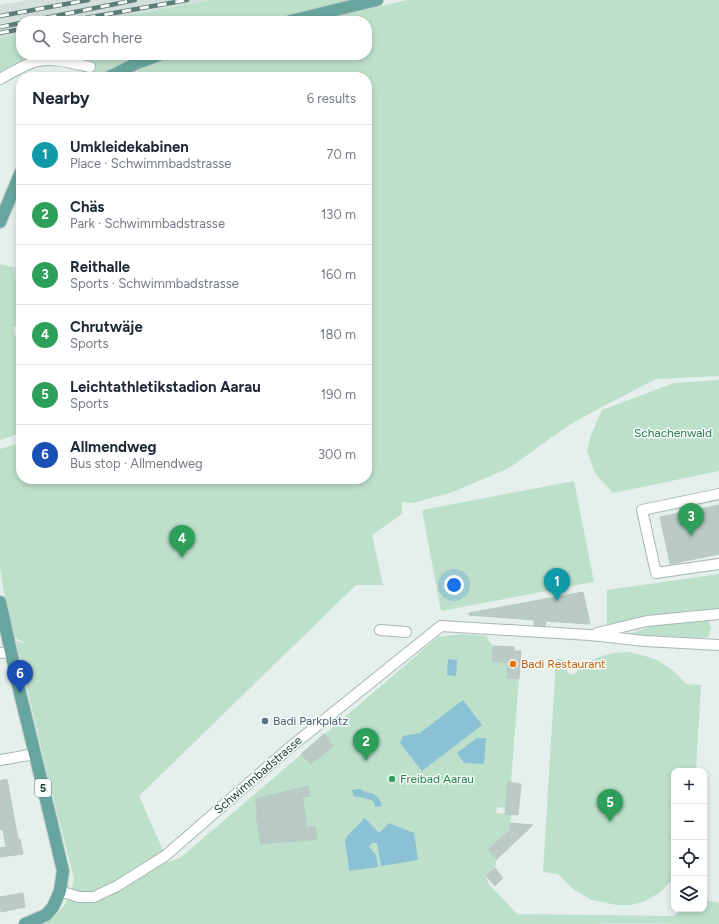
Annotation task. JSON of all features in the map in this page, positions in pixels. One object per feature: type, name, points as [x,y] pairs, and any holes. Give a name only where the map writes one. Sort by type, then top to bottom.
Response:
[{"type":"main road","points":[[311,16],[377,0]]},
{"type":"main road","points":[[117,72],[146,60]]},
{"type":"main road","points":[[0,222],[16,184]]},
{"type":"main road","name":"5","points":[[0,602],[5,653],[35,754],[63,871],[60,891],[53,907],[46,915],[25,924]]},
{"type":"street","points":[[0,79],[34,62],[46,60],[65,61],[90,67]]},
{"type":"street","points":[[719,494],[642,510],[656,572],[719,564]]},
{"type":"street","name":"Schwimmbadstrasse","points":[[590,635],[647,622],[719,614]]},
{"type":"street","name":"Schwimmbadstrasse","points":[[60,891],[79,897],[94,897],[117,886],[165,856],[288,749],[441,626],[590,635],[645,641],[719,646]]},
{"type":"street","points":[[380,630],[406,632]]},
{"type":"street","points":[[0,760],[35,754]]},
{"type":"shaded area","points":[[28,0],[212,0],[124,16],[16,16],[16,35],[0,38],[0,5]]},
{"type":"shaded area","points":[[12,267],[16,267],[16,280]]},
{"type":"green space","points":[[212,0],[356,0],[290,16],[124,16]]},
{"type":"green space","points":[[407,0],[719,0],[719,376],[656,379],[583,417],[562,430],[509,468],[453,492],[413,503],[402,502],[402,514],[372,535],[383,585],[356,585],[139,796],[168,862],[180,858],[438,637],[460,634],[487,636],[489,642],[493,646],[492,661],[505,662],[508,665],[507,678],[519,679],[511,782],[508,782],[505,808],[497,807],[496,813],[511,815],[509,836],[503,836],[488,850],[497,859],[495,868],[486,876],[488,883],[517,914],[673,916],[680,912],[707,912],[707,901],[719,903],[719,924],[43,924],[56,915],[64,906],[70,895],[74,879],[16,641],[26,644],[14,637],[5,600],[0,568],[0,449],[16,444],[16,484],[372,484],[372,72],[138,72],[137,69],[162,60],[372,60],[372,16],[340,16]]},
{"type":"green space","points":[[16,35],[16,60],[59,60],[0,76],[0,38]]},
{"type":"green space","points":[[71,60],[129,60],[108,72],[92,72],[93,68]]},
{"type":"green space","points":[[0,264],[12,267],[16,280],[16,326],[13,327],[16,337],[16,435],[0,440]]},
{"type":"green space","name":"Schachenwald","points":[[719,380],[719,471],[613,493],[595,473],[587,451],[591,435],[602,410],[674,383]]},
{"type":"green space","points":[[574,481],[594,582],[441,611],[422,510]]},
{"type":"green space","points":[[719,574],[719,610],[647,621],[607,624],[607,590]]},
{"type":"green space","points":[[696,620],[708,620],[711,628],[709,636],[701,639],[629,634],[652,626]]},
{"type":"green space","points":[[628,652],[646,656],[667,666],[686,684],[701,685],[696,768],[671,768],[671,882],[659,893],[643,902],[630,905],[617,905],[592,900],[573,889],[558,874],[543,872],[556,659],[568,660],[567,672],[573,675],[586,664],[604,655]]},
{"type":"water","points":[[448,659],[457,660],[456,676],[447,675]]},
{"type":"water","points":[[463,700],[482,725],[422,771],[400,743],[403,736],[420,733]]},
{"type":"water","points":[[477,738],[486,738],[484,764],[464,763],[457,753]]},
{"type":"water","points":[[360,789],[378,797],[382,806],[375,807],[371,800],[361,797],[354,797],[352,790]]},
{"type":"water","points":[[365,818],[379,833],[389,823],[414,833],[418,860],[381,866],[377,843],[372,843],[369,847],[376,855],[378,867],[349,871],[345,840]]},
{"type":"building","points":[[719,505],[719,554],[670,564],[660,517]]},
{"type":"building","points":[[583,592],[590,624],[546,621],[545,626],[534,625],[534,620],[469,615],[469,613]]},
{"type":"building","name":"Badi Restaurant","points":[[493,646],[514,647],[514,651],[521,651],[519,679],[507,678],[508,663],[492,661]]},
{"type":"building","points":[[324,734],[333,746],[311,764],[301,754]]},
{"type":"building","points":[[7,779],[18,839],[20,839],[23,854],[0,857],[0,848],[6,847],[3,830],[1,830],[0,824],[0,781]]},
{"type":"building","points":[[508,782],[521,784],[518,815],[505,814]]},
{"type":"building","points":[[308,786],[310,796],[302,797],[307,828],[315,827],[317,839],[261,844],[255,799]]},
{"type":"building","points":[[510,823],[533,825],[497,859],[488,850],[510,830]]},
{"type":"building","points":[[495,868],[503,878],[495,886],[486,876]]},
{"type":"building","points":[[23,893],[25,907],[1,912],[0,897]]},
{"type":"railway","points":[[0,16],[88,0]]},
{"type":"railway","points":[[55,16],[135,0]]},
{"type":"railway","points":[[97,16],[187,0]]},
{"type":"railway","points":[[0,27],[16,24]]},
{"type":"railway","points":[[0,33],[16,30]]},
{"type":"place","name":"Reithalle","points":[[691,536]]},
{"type":"place","name":"Chrutwäje","points":[[182,558]]},
{"type":"place","name":"Umkleidekabinen","points":[[557,601]]},
{"type":"place","name":"Badi Restaurant","points":[[513,664]]},
{"type":"place","name":"Allmendweg","points":[[20,693]]},
{"type":"place","name":"Badi Parkplatz","points":[[265,721]]},
{"type":"place","name":"Chäs","points":[[366,761]]},
{"type":"place","name":"Freibad Aarau","points":[[392,779]]},
{"type":"place","name":"Leichtathletikstadion Aarau","points":[[610,822]]}]
